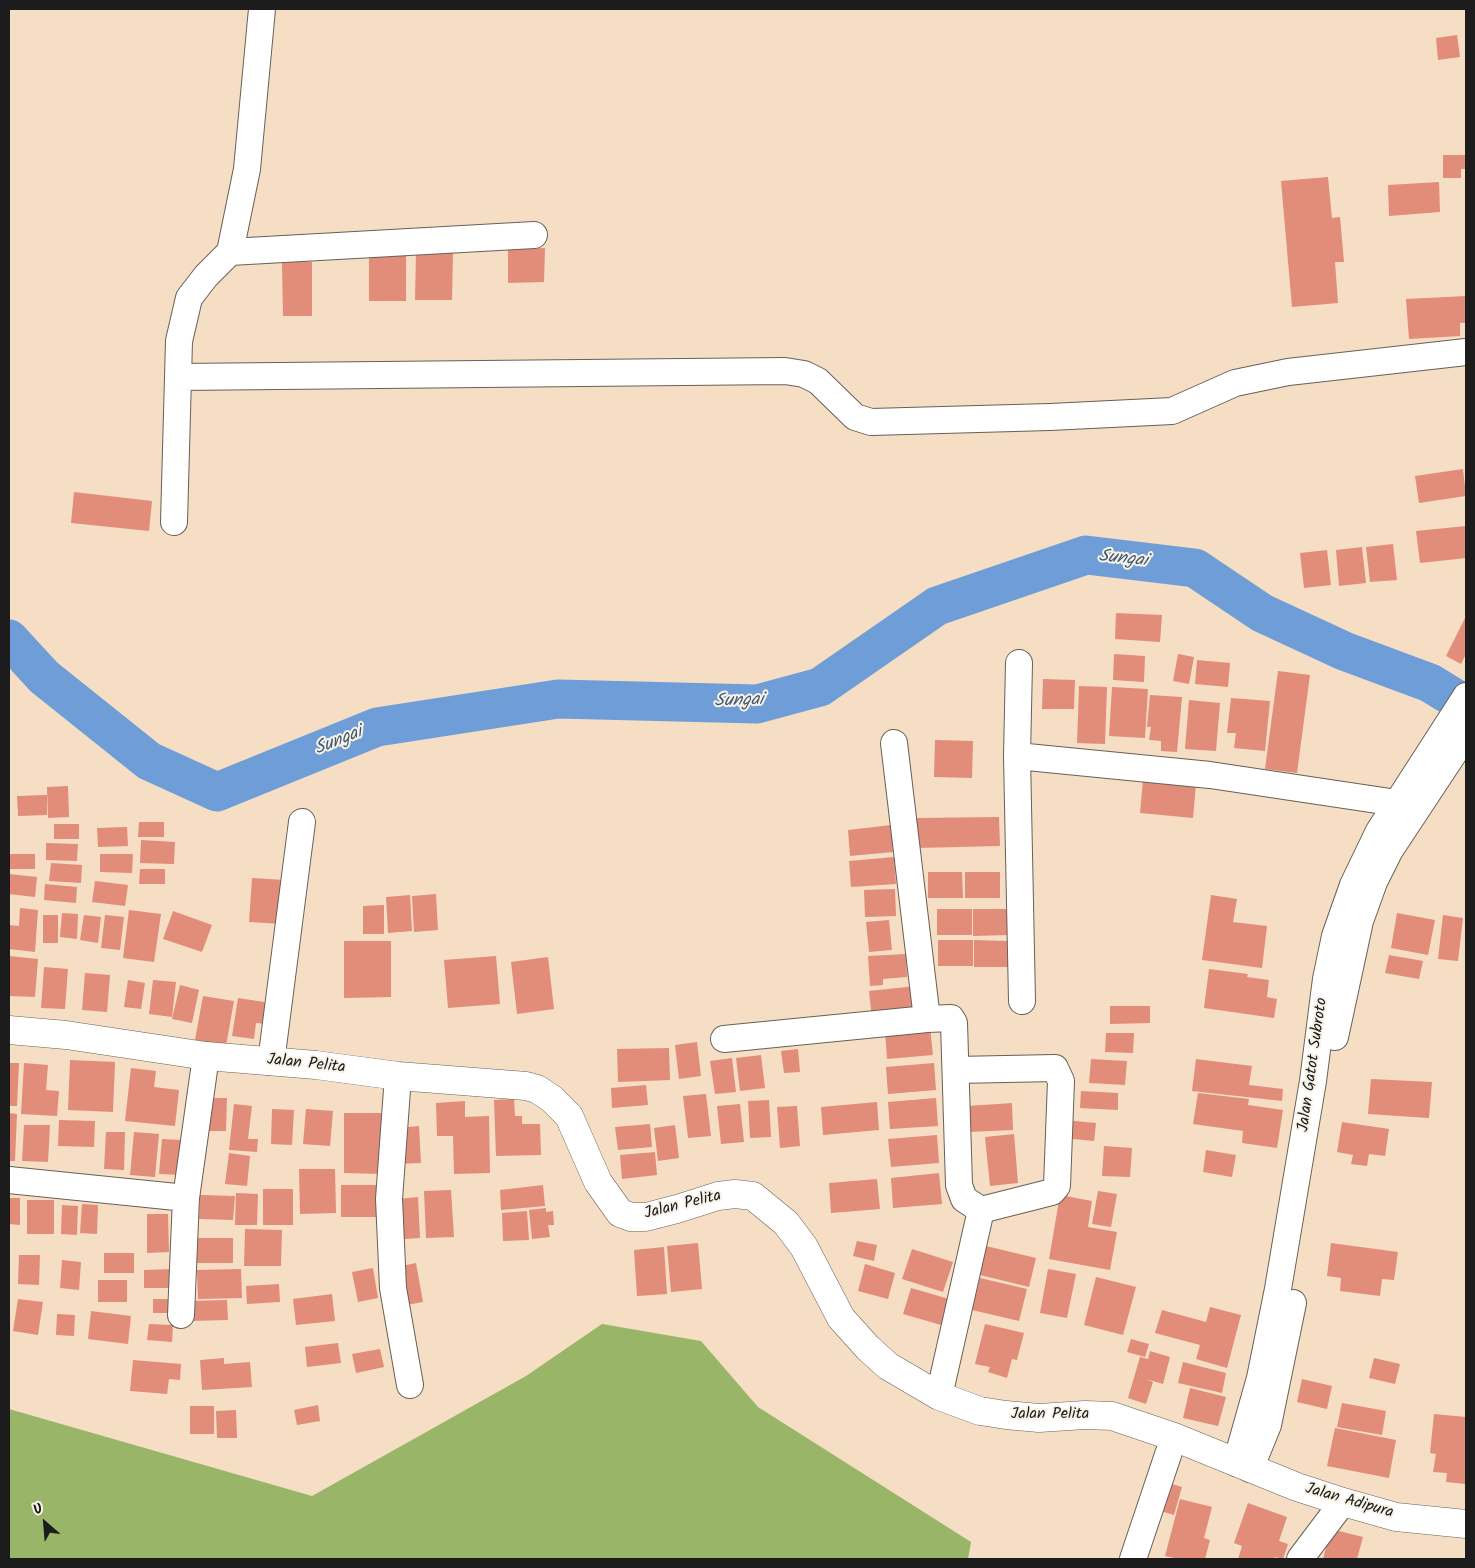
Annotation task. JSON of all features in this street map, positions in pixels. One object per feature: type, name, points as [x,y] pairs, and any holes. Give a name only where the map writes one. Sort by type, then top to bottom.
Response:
[{"type":"highway","name":"Jalan Pelita","points":[[9,1030],[66,1035],[206,1056],[398,1076],[526,1086],[544,1093],[569,1116],[598,1182],[608,1199],[620,1213],[631,1218],[669,1212],[718,1196],[753,1196],[786,1223],[804,1247],[841,1318],[868,1348],[888,1366],[939,1396],[980,1411],[1006,1415],[1039,1418],[1085,1415],[1112,1416],[1174,1438],[1243,1466]]},
{"type":"highway","name":"Jalan Adipura","points":[[1243,1466],[1343,1502],[1396,1517],[1466,1524]]},
{"type":"street","points":[[174,522],[178,341],[189,298],[206,276],[230,252],[247,169],[262,9]]},
{"type":"street","points":[[230,252],[534,235]]},
{"type":"street","points":[[178,376],[785,371],[804,374],[818,381],[856,416],[871,422],[1050,417],[1172,411],[1220,388],[1270,376],[1466,352]]},
{"type":"street","points":[[1019,663],[1017,756],[1022,1001]]},
{"type":"street","name":"Jalan Gatot Subroto","points":[[1320,1081],[1360,921],[1374,882],[1443,752],[1466,696]]},
{"type":"street","name":"Jalan Gatot Subroto","points":[[1243,1466],[1268,1425],[1283,1360],[1294,1297],[1320,1081],[1326,979],[1335,936],[1353,885],[1379,831],[1397,803],[1443,752],[1466,735]]},
{"type":"street","points":[[894,744],[927,1019]]},
{"type":"street","points":[[1017,756],[1210,775],[1397,803]]},
{"type":"street","points":[[271,1062],[302,822]]},
{"type":"street","points":[[724,1039],[951,1018],[954,1023],[959,1185],[964,1199],[981,1210],[1052,1192],[1057,1186],[1061,1081],[1055,1068],[956,1070]]},
{"type":"street","points":[[181,1315],[186,1198],[206,1056]]},
{"type":"street","points":[[398,1076],[389,1209],[393,1288],[410,1385]]},
{"type":"street","points":[[9,1180],[186,1198]]},
{"type":"street","points":[[939,1396],[981,1210]]},
{"type":"street","points":[[1132,1559],[1174,1438]]},
{"type":"street","points":[[1300,1559],[1343,1502]]},
{"type":"green space","points":[[602,1324],[701,1341],[758,1407],[971,1542],[968,1559],[9,1559],[9,1409],[312,1496],[526,1376]]},
{"type":"building","points":[[1457,35],[1460,57],[1438,60],[1436,38]]},
{"type":"building","points":[[1443,155],[1466,155],[1466,169],[1461,169],[1461,178],[1443,178]]},
{"type":"building","points":[[1328,177],[1332,218],[1340,217],[1344,262],[1335,262],[1338,303],[1292,307],[1281,181]]},
{"type":"building","points":[[1439,182],[1440,212],[1389,216],[1388,185]]},
{"type":"building","points":[[545,248],[544,282],[508,283],[508,249]]},
{"type":"building","points":[[416,252],[453,253],[452,300],[415,300]]},
{"type":"building","points":[[369,254],[406,254],[406,301],[369,301]]},
{"type":"building","points":[[282,262],[312,262],[312,316],[283,316]]},
{"type":"building","points":[[1466,296],[1465,323],[1460,323],[1460,336],[1409,339],[1406,299]]},
{"type":"building","points":[[1463,469],[1466,496],[1419,503],[1415,476]]},
{"type":"building","points":[[74,492],[152,501],[149,531],[71,523]]},
{"type":"building","points":[[1466,526],[1466,558],[1420,563],[1416,531]]},
{"type":"building","points":[[1393,544],[1397,580],[1370,582],[1366,547]]},
{"type":"building","points":[[1362,547],[1366,583],[1339,586],[1336,550]]},
{"type":"building","points":[[1327,550],[1331,585],[1304,588],[1300,553]]},
{"type":"building","points":[[1116,613],[1162,615],[1160,642],[1115,639]]},
{"type":"building","points":[[1466,616],[1466,654],[1461,664],[1446,656]]},
{"type":"building","points":[[1114,654],[1145,656],[1144,682],[1113,680]]},
{"type":"building","points":[[1178,654],[1194,657],[1189,684],[1173,681]]},
{"type":"building","points":[[1197,660],[1230,663],[1228,687],[1195,684]]},
{"type":"building","points":[[1278,671],[1310,675],[1297,773],[1265,769]]},
{"type":"building","points":[[1043,679],[1075,680],[1074,709],[1042,709]]},
{"type":"building","points":[[1079,686],[1107,687],[1105,744],[1077,743]]},
{"type":"building","points":[[1112,687],[1148,689],[1145,738],[1109,736]]},
{"type":"building","points":[[1150,695],[1182,697],[1177,752],[1161,751],[1161,741],[1149,740],[1151,727],[1147,727]]},
{"type":"building","points":[[1231,698],[1270,701],[1265,751],[1234,748],[1236,733],[1227,733]]},
{"type":"building","points":[[1189,700],[1220,703],[1216,751],[1185,749]]},
{"type":"building","points":[[935,740],[973,741],[972,778],[934,777]]},
{"type":"building","points":[[1143,780],[1196,785],[1193,818],[1140,813]]},
{"type":"building","points":[[68,786],[69,817],[48,818],[47,787]]},
{"type":"building","points":[[47,795],[47,815],[18,816],[17,796]]},
{"type":"building","points":[[999,817],[1000,846],[917,848],[916,818]]},
{"type":"building","points":[[139,822],[164,822],[164,837],[138,837]]},
{"type":"building","points":[[54,824],[79,824],[79,839],[54,839]]},
{"type":"building","points":[[891,825],[893,852],[850,856],[848,830]]},
{"type":"building","points":[[127,827],[128,846],[98,847],[97,828]]},
{"type":"building","points":[[141,840],[175,842],[174,864],[140,863]]},
{"type":"building","points":[[46,843],[78,844],[77,861],[46,860]]},
{"type":"building","points":[[9,854],[35,854],[35,869],[9,869]]},
{"type":"building","points":[[100,854],[133,854],[132,873],[100,872]]},
{"type":"building","points":[[894,857],[896,884],[851,887],[849,861]]},
{"type":"building","points":[[51,863],[82,865],[81,883],[49,881]]},
{"type":"building","points":[[140,869],[165,869],[165,884],[139,884]]},
{"type":"building","points":[[928,872],[962,872],[963,898],[928,898]]},
{"type":"building","points":[[965,872],[1000,872],[1000,898],[965,898]]},
{"type":"building","points":[[9,874],[37,877],[35,897],[9,894]]},
{"type":"building","points":[[252,878],[285,880],[282,924],[249,922]]},
{"type":"building","points":[[95,881],[128,885],[125,906],[92,902]]},
{"type":"building","points":[[45,884],[77,887],[76,903],[44,900]]},
{"type":"building","points":[[895,889],[896,916],[865,917],[864,890]]},
{"type":"building","points":[[436,894],[438,930],[414,932],[412,896]]},
{"type":"building","points":[[410,895],[412,931],[388,933],[386,897]]},
{"type":"building","points":[[1211,895],[1237,899],[1233,922],[1267,926],[1262,968],[1202,960]]},
{"type":"building","points":[[384,905],[384,934],[363,934],[363,906]]},
{"type":"building","points":[[20,908],[38,910],[35,952],[9,949],[9,925],[19,926]]},
{"type":"building","points":[[937,909],[972,909],[972,935],[937,935]]},
{"type":"building","points":[[973,909],[1008,909],[1008,935],[973,936]]},
{"type":"building","points":[[129,910],[161,914],[154,962],[123,958]]},
{"type":"building","points":[[173,911],[212,925],[202,952],[163,939]]},
{"type":"building","points":[[62,913],[78,914],[77,939],[60,937]]},
{"type":"building","points":[[1397,913],[1435,920],[1428,955],[1391,948]]},
{"type":"building","points":[[43,915],[58,915],[58,943],[43,943]]},
{"type":"building","points":[[84,915],[101,917],[98,943],[80,940]]},
{"type":"building","points":[[105,915],[124,917],[120,950],[101,948]]},
{"type":"building","points":[[1443,915],[1463,918],[1458,961],[1438,959]]},
{"type":"building","points":[[889,920],[892,950],[869,952],[866,922]]},
{"type":"building","points":[[938,940],[973,940],[973,966],[938,966]]},
{"type":"building","points":[[974,940],[1009,941],[1009,967],[974,967]]},
{"type":"building","points":[[344,941],[391,941],[391,997],[344,998]]},
{"type":"building","points":[[906,954],[907,977],[883,979],[883,985],[870,986],[868,956]]},
{"type":"building","points":[[1389,955],[1423,961],[1419,979],[1385,973]]},
{"type":"building","points":[[9,956],[38,959],[35,997],[9,996]]},
{"type":"building","points":[[496,956],[500,1004],[448,1008],[444,960]]},
{"type":"building","points":[[548,957],[554,1009],[517,1014],[511,962]]},
{"type":"building","points":[[44,967],[68,969],[65,1009],[41,1008]]},
{"type":"building","points":[[1209,969],[1248,974],[1247,977],[1269,980],[1267,997],[1277,999],[1274,1018],[1204,1008]]},
{"type":"building","points":[[85,973],[110,975],[107,1012],[82,1010]]},
{"type":"building","points":[[128,980],[145,983],[141,1009],[124,1007]]},
{"type":"building","points":[[153,980],[176,982],[172,1017],[149,1014]]},
{"type":"building","points":[[180,985],[199,990],[192,1023],[172,1019]]},
{"type":"building","points":[[916,986],[918,1014],[872,1019],[869,991]]},
{"type":"building","points":[[203,996],[234,1001],[226,1046],[195,1040]]},
{"type":"building","points":[[238,998],[271,1003],[268,1024],[256,1023],[254,1039],[232,1036]]},
{"type":"building","points":[[1110,1006],[1150,1006],[1150,1023],[1110,1024]]},
{"type":"building","points":[[930,1027],[933,1055],[887,1059],[885,1031]]},
{"type":"building","points":[[1106,1033],[1134,1033],[1133,1053],[1105,1052]]},
{"type":"building","points":[[697,1042],[701,1076],[679,1079],[675,1045]]},
{"type":"building","points":[[669,1048],[670,1080],[618,1082],[617,1049]]},
{"type":"building","points":[[798,1049],[800,1072],[784,1073],[781,1051]]},
{"type":"building","points":[[761,1055],[765,1088],[740,1091],[736,1058]]},
{"type":"building","points":[[732,1058],[736,1092],[715,1094],[710,1061]]},
{"type":"building","points":[[1091,1059],[1127,1061],[1125,1085],[1089,1083]]},
{"type":"building","points":[[1196,1059],[1252,1066],[1249,1085],[1283,1089],[1282,1101],[1192,1091]]},
{"type":"building","points":[[70,1060],[115,1062],[113,1112],[68,1110]]},
{"type":"building","points":[[9,1063],[19,1063],[17,1106],[9,1106]]},
{"type":"building","points":[[24,1063],[48,1065],[46,1090],[59,1091],[57,1116],[21,1114]]},
{"type":"building","points":[[934,1063],[936,1090],[888,1094],[886,1067]]},
{"type":"building","points":[[131,1068],[156,1071],[154,1087],[179,1090],[175,1126],[125,1121]]},
{"type":"building","points":[[1371,1079],[1432,1082],[1429,1118],[1368,1114]]},
{"type":"building","points":[[646,1085],[648,1105],[612,1108],[611,1088]]},
{"type":"building","points":[[1081,1091],[1118,1093],[1118,1110],[1080,1108]]},
{"type":"building","points":[[1198,1093],[1249,1099],[1248,1105],[1283,1110],[1277,1148],[1242,1143],[1243,1131],[1193,1124]]},
{"type":"building","points":[[706,1094],[711,1136],[688,1138],[683,1096]]},
{"type":"building","points":[[208,1098],[227,1098],[226,1131],[207,1131]]},
{"type":"building","points":[[936,1098],[938,1126],[890,1129],[888,1102]]},
{"type":"building","points":[[514,1099],[515,1116],[522,1116],[522,1124],[540,1124],[541,1155],[496,1156],[494,1100]]},
{"type":"building","points":[[769,1100],[771,1137],[750,1138],[748,1101]]},
{"type":"building","points":[[465,1101],[465,1117],[489,1116],[490,1173],[454,1174],[453,1136],[437,1136],[436,1103]]},
{"type":"building","points":[[877,1102],[879,1130],[823,1135],[821,1107]]},
{"type":"building","points":[[1012,1103],[1013,1130],[969,1132],[968,1106]]},
{"type":"building","points":[[234,1104],[252,1106],[248,1139],[258,1139],[257,1152],[229,1150]]},
{"type":"building","points":[[740,1104],[744,1142],[721,1144],[717,1106]]},
{"type":"building","points":[[797,1106],[800,1146],[780,1148],[777,1107]]},
{"type":"building","points":[[272,1109],[294,1110],[292,1145],[271,1144]]},
{"type":"building","points":[[306,1109],[333,1111],[330,1146],[303,1144]]},
{"type":"building","points":[[9,1113],[17,1114],[15,1161],[9,1161]]},
{"type":"building","points":[[344,1113],[381,1113],[381,1174],[344,1173]]},
{"type":"building","points":[[59,1120],[95,1121],[94,1147],[58,1146]]},
{"type":"building","points":[[1064,1120],[1096,1123],[1094,1141],[1062,1138]]},
{"type":"building","points":[[1342,1122],[1389,1129],[1385,1156],[1369,1154],[1367,1166],[1351,1164],[1353,1155],[1337,1152]]},
{"type":"building","points":[[650,1124],[652,1147],[618,1150],[615,1127]]},
{"type":"building","points":[[24,1125],[50,1125],[48,1162],[22,1161]]},
{"type":"building","points":[[675,1125],[679,1158],[658,1161],[654,1128]]},
{"type":"building","points":[[419,1126],[421,1163],[397,1164],[396,1128]]},
{"type":"building","points":[[106,1132],[125,1132],[124,1170],[104,1169]]},
{"type":"building","points":[[134,1132],[159,1134],[155,1177],[130,1175]]},
{"type":"building","points":[[1014,1134],[1018,1183],[990,1186],[985,1137]]},
{"type":"building","points":[[937,1135],[939,1163],[891,1167],[888,1139]]},
{"type":"building","points":[[162,1139],[182,1140],[180,1175],[159,1174]]},
{"type":"building","points":[[1104,1146],[1132,1148],[1130,1177],[1102,1176]]},
{"type":"building","points":[[1206,1150],[1236,1155],[1232,1177],[1203,1172]]},
{"type":"building","points":[[655,1152],[657,1175],[622,1179],[620,1155]]},
{"type":"building","points":[[229,1153],[250,1156],[247,1186],[225,1184]]},
{"type":"building","points":[[299,1169],[335,1169],[336,1213],[300,1214]]},
{"type":"building","points":[[939,1173],[942,1204],[893,1208],[891,1178]]},
{"type":"building","points":[[877,1179],[880,1209],[831,1213],[829,1183]]},
{"type":"building","points":[[341,1185],[378,1185],[377,1217],[341,1217]]},
{"type":"building","points":[[543,1185],[545,1206],[501,1210],[500,1190]]},
{"type":"building","points":[[263,1189],[293,1189],[293,1225],[263,1225]]},
{"type":"building","points":[[451,1190],[454,1237],[426,1238],[424,1191]]},
{"type":"building","points":[[1098,1191],[1117,1194],[1111,1227],[1092,1224]]},
{"type":"building","points":[[236,1193],[258,1194],[257,1225],[235,1225]]},
{"type":"building","points":[[200,1195],[235,1196],[233,1220],[199,1219]]},
{"type":"building","points":[[1060,1195],[1092,1201],[1088,1227],[1117,1232],[1110,1270],[1049,1259]]},
{"type":"building","points":[[418,1197],[420,1238],[390,1240],[387,1200]]},
{"type":"building","points":[[9,1198],[20,1198],[20,1225],[9,1224]]},
{"type":"building","points":[[27,1200],[54,1200],[54,1234],[27,1234]]},
{"type":"building","points":[[82,1204],[98,1205],[97,1234],[80,1233]]},
{"type":"building","points":[[62,1205],[78,1206],[77,1235],[61,1234]]},
{"type":"building","points":[[546,1208],[546,1212],[553,1211],[554,1225],[548,1225],[550,1237],[532,1239],[529,1210]]},
{"type":"building","points":[[527,1211],[529,1240],[503,1241],[502,1213]]},
{"type":"building","points":[[147,1214],[168,1214],[169,1252],[147,1253]]},
{"type":"building","points":[[245,1229],[282,1230],[281,1266],[244,1266]]},
{"type":"building","points":[[196,1238],[233,1238],[233,1263],[196,1263]]},
{"type":"building","points":[[857,1241],[877,1245],[874,1261],[853,1256]]},
{"type":"building","points":[[698,1243],[702,1289],[671,1292],[667,1246]]},
{"type":"building","points":[[1331,1243],[1398,1252],[1394,1280],[1382,1279],[1380,1296],[1340,1291],[1341,1278],[1327,1276]]},
{"type":"building","points":[[986,1246],[1036,1258],[1029,1287],[980,1275]]},
{"type":"building","points":[[664,1247],[667,1294],[637,1296],[634,1250]]},
{"type":"building","points":[[912,1249],[953,1262],[943,1292],[902,1279]]},
{"type":"building","points":[[104,1253],[134,1253],[134,1273],[104,1273]]},
{"type":"building","points":[[19,1255],[40,1255],[39,1285],[18,1284]]},
{"type":"building","points":[[62,1260],[81,1262],[79,1290],[60,1288]]},
{"type":"building","points":[[416,1263],[423,1302],[395,1307],[387,1269]]},
{"type":"building","points":[[865,1264],[895,1273],[888,1299],[858,1291]]},
{"type":"building","points":[[373,1268],[378,1298],[358,1302],[352,1272]]},
{"type":"building","points":[[173,1269],[173,1288],[144,1288],[144,1270]]},
{"type":"building","points":[[241,1269],[242,1298],[198,1299],[197,1270]]},
{"type":"building","points":[[1048,1269],[1076,1274],[1067,1318],[1040,1313]]},
{"type":"building","points":[[1096,1277],[1136,1287],[1123,1335],[1084,1325]]},
{"type":"building","points":[[980,1278],[1027,1289],[1019,1321],[972,1310]]},
{"type":"building","points":[[98,1280],[127,1280],[127,1302],[98,1302]]},
{"type":"building","points":[[279,1284],[280,1302],[247,1304],[246,1286]]},
{"type":"building","points":[[911,1288],[949,1299],[941,1325],[903,1314]]},
{"type":"building","points":[[332,1294],[335,1321],[296,1325],[293,1299]]},
{"type":"building","points":[[18,1299],[43,1302],[38,1335],[13,1331]]},
{"type":"building","points":[[153,1299],[174,1299],[174,1313],[153,1313]]},
{"type":"building","points":[[227,1300],[228,1320],[191,1321],[190,1301]]},
{"type":"building","points":[[1210,1307],[1241,1315],[1227,1368],[1196,1359],[1200,1345],[1155,1333],[1162,1310],[1206,1322]]},
{"type":"building","points":[[91,1311],[131,1316],[128,1344],[88,1339]]},
{"type":"building","points":[[57,1314],[75,1315],[74,1336],[56,1335]]},
{"type":"building","points":[[149,1324],[173,1325],[172,1342],[147,1340]]},
{"type":"building","points":[[985,1324],[1024,1333],[1017,1360],[1012,1359],[1007,1378],[988,1372],[990,1367],[975,1364]]},
{"type":"building","points":[[1131,1339],[1149,1344],[1145,1357],[1127,1352]]},
{"type":"building","points":[[338,1343],[341,1363],[307,1367],[305,1347]]},
{"type":"building","points":[[380,1349],[384,1367],[356,1373],[352,1354]]},
{"type":"building","points":[[1150,1351],[1170,1357],[1163,1384],[1146,1379],[1153,1382],[1146,1404],[1128,1398],[1140,1357],[1148,1359]]},
{"type":"building","points":[[224,1358],[224,1364],[250,1362],[252,1387],[202,1390],[200,1360]]},
{"type":"building","points":[[1374,1358],[1400,1364],[1395,1384],[1369,1378]]},
{"type":"building","points":[[133,1360],[181,1364],[180,1380],[169,1379],[167,1394],[130,1391]]},
{"type":"building","points":[[1183,1362],[1226,1373],[1222,1393],[1178,1383]]},
{"type":"building","points":[[1302,1379],[1332,1386],[1327,1409],[1297,1402]]},
{"type":"building","points":[[1190,1388],[1226,1397],[1218,1426],[1183,1418]]},
{"type":"building","points":[[1342,1403],[1386,1411],[1382,1435],[1337,1427]]},
{"type":"building","points":[[318,1405],[320,1421],[297,1425],[294,1410]]},
{"type":"building","points":[[190,1406],[214,1406],[214,1434],[190,1434]]},
{"type":"building","points":[[236,1410],[237,1438],[217,1438],[216,1411]]},
{"type":"building","points":[[1434,1414],[1466,1417],[1466,1484],[1446,1482],[1447,1473],[1433,1472],[1436,1454],[1430,1453]]},
{"type":"building","points":[[1335,1428],[1396,1440],[1389,1478],[1327,1466]]},
{"type":"building","points":[[1165,1482],[1182,1487],[1174,1515],[1157,1510]]},
{"type":"building","points":[[1180,1499],[1212,1507],[1204,1538],[1210,1540],[1205,1559],[1179,1559],[1165,1556]]},
{"type":"building","points":[[1248,1503],[1287,1517],[1279,1541],[1288,1544],[1283,1559],[1275,1557],[1275,1559],[1238,1559],[1242,1546],[1234,1543]]},
{"type":"building","points":[[1331,1529],[1363,1537],[1357,1559],[1323,1559]]},
{"type":"waterway","name":"Sungai","points":[[9,639],[44,677],[149,761],[217,792],[377,727],[558,699],[757,704],[820,687],[937,606],[1086,555],[1195,568],[1262,613],[1344,651],[1430,683],[1466,705]]}]
